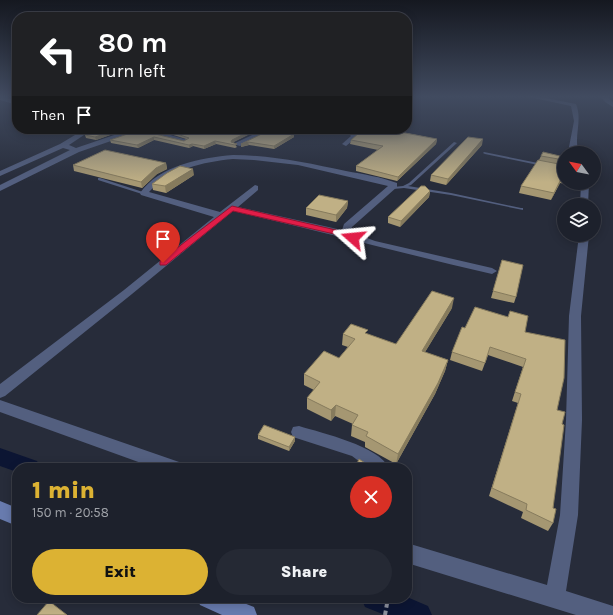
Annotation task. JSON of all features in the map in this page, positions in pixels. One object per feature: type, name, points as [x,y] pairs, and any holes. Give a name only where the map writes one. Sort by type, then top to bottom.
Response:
[{"type":"street","points":[[573,146],[576,125]]},
{"type":"street","points":[[0,174],[63,146],[82,134]]},
{"type":"street","points":[[0,188],[76,150],[125,134]]},
{"type":"street","points":[[160,134],[185,140]]},
{"type":"street","points":[[237,144],[260,134]]},
{"type":"street","points":[[346,144],[355,136],[353,134]]},
{"type":"street","points":[[63,146],[76,150]]},
{"type":"street","points":[[222,216],[144,193],[152,183],[189,164],[206,160],[238,158],[266,158],[289,161],[394,185],[394,188],[347,226],[346,234]]},
{"type":"street","points":[[0,392],[232,208],[255,188]]},
{"type":"street","points":[[232,208],[346,234],[372,243],[492,271]]},
{"type":"street","points":[[555,598],[569,515],[574,420],[575,316],[583,242]]},
{"type":"street","points":[[0,406],[162,463]]},
{"type":"street","points":[[299,432],[357,452],[374,463]]},
{"type":"street","points":[[0,510],[12,515]]},
{"type":"street","points":[[412,555],[610,615]]},
{"type":"street","points":[[218,603],[246,615]]},
{"type":"lane","points":[[404,187],[410,184],[455,143]]},
{"type":"lane","points":[[485,153],[549,166]]},
{"type":"lane","points":[[99,179],[144,193]]},
{"type":"lane","points":[[394,188],[404,187],[446,193],[521,209]]},
{"type":"path","points":[[385,615],[387,603]]},
{"type":"building","points":[[87,134],[104,134],[95,137],[85,135]]},
{"type":"building","points":[[127,134],[155,134],[184,141],[189,138],[177,134],[244,134],[232,140],[231,142],[237,144],[235,145],[215,141],[204,146],[189,145],[154,137],[137,145],[110,140]]},
{"type":"building","points":[[262,134],[294,134],[274,146],[248,142],[241,144]]},
{"type":"building","points":[[358,134],[410,134],[437,139],[398,177],[356,166],[383,146],[351,140]]},
{"type":"building","points":[[468,137],[483,139],[448,179],[431,175]]},
{"type":"building","points":[[105,150],[166,163],[156,168],[141,182],[73,165]]},
{"type":"building","points":[[543,152],[557,155],[557,159],[541,156]]},
{"type":"building","points":[[538,160],[557,164],[557,187],[554,193],[521,186]]},
{"type":"building","points":[[180,166],[193,169],[165,186],[152,184],[167,173]]},
{"type":"building","points":[[421,186],[425,186],[430,191],[401,221],[388,217]]},
{"type":"building","points":[[319,195],[348,201],[336,215],[306,208]]},
{"type":"building","points":[[502,260],[523,265],[516,297],[493,291]]},
{"type":"building","points":[[432,291],[454,298],[422,351],[448,360],[438,383],[398,454],[366,436],[368,432],[352,425],[358,415],[336,405],[331,410],[307,398],[320,382],[304,374],[324,351],[339,358],[355,339],[343,334],[351,324],[368,330],[365,333],[396,344]]},
{"type":"building","points":[[475,307],[508,317],[510,311],[528,316],[525,332],[565,340],[564,378],[557,410],[565,412],[562,424],[564,425],[553,508],[556,509],[553,523],[526,510],[527,504],[492,488],[521,394],[515,392],[526,359],[490,347],[485,363],[452,352],[462,327],[465,328]]},
{"type":"building","points":[[264,425],[295,437],[289,447],[258,435]]},
{"type":"building","points":[[359,459],[365,463],[357,463]]},
{"type":"building","points":[[47,603],[52,603],[67,615],[37,615]]},
{"type":"waterway","points":[[0,457],[16,463]]},
{"type":"waterway","points":[[387,603],[419,615]]},
{"type":"route","points":[[163,263],[232,208],[346,234],[353,238]]}]
